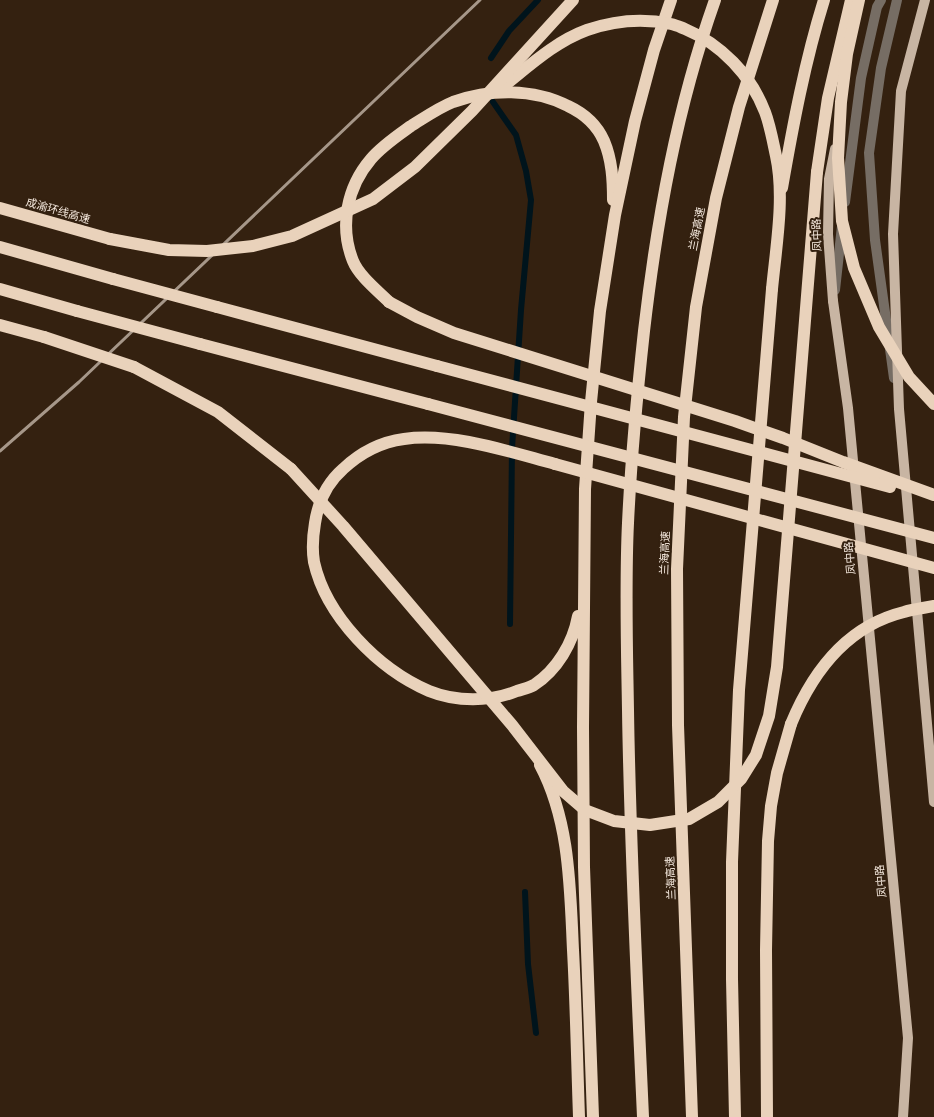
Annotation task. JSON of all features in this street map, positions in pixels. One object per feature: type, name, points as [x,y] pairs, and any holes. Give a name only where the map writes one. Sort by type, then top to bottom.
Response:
[{"type":"highway","points":[[472,111],[573,0]]},
{"type":"highway","points":[[604,286],[615,215],[635,121],[654,50],[671,0]]},
{"type":"highway","points":[[644,1117],[633,883],[629,745],[626,628],[628,524],[639,378],[650,280],[664,191],[684,104],[715,0]]},
{"type":"highway","name":"兰海高速","points":[[692,1117],[678,725],[677,569],[684,417],[696,307],[716,198],[739,107],[773,0]]},
{"type":"highway","points":[[735,1117],[732,987],[732,862],[739,690],[780,199],[799,96],[824,0]]},
{"type":"highway","points":[[0,325],[44,337],[134,367],[218,412],[291,469],[343,526],[512,725],[563,791],[585,810],[614,821],[650,825],[689,818],[718,802],[741,779],[756,755],[769,716],[777,667],[817,172],[828,98],[851,0]]},
{"type":"highway","points":[[859,0],[847,54],[841,102],[838,158],[842,221],[854,268],[879,327],[909,377],[934,404]]},
{"type":"highway","points":[[472,111],[543,55],[563,42],[586,31],[611,23],[634,21],[672,24],[701,36],[725,54],[750,84],[765,112],[776,157],[780,199]]},
{"type":"highway","points":[[934,495],[735,421],[454,333],[416,317],[389,302],[369,283],[353,262],[346,234],[346,210],[356,180],[371,159],[394,138],[425,117],[452,102],[486,94],[514,92],[537,94],[557,100],[577,110],[592,123],[604,140],[610,159],[613,200],[609,250],[604,286],[591,402],[585,490],[583,576],[576,628],[567,649],[552,668],[533,685],[511,694],[483,699],[458,699],[430,691],[405,680],[382,664],[359,641],[337,612],[322,587],[314,560],[313,535],[316,512],[324,493],[335,475],[353,458],[378,445],[404,439],[435,438],[472,443],[563,466],[934,568]]},
{"type":"highway","name":"成渝环线高速","points":[[0,208],[110,240],[169,250],[207,251],[253,246],[292,236],[373,199],[415,167],[472,111]]},
{"type":"highway","points":[[0,247],[113,279],[934,499]]},
{"type":"highway","points":[[0,289],[200,344],[934,538]]},
{"type":"highway","points":[[584,531],[584,867],[593,1117]]},
{"type":"highway","points":[[766,1117],[766,950],[768,841],[771,806],[777,773],[791,724],[814,679],[836,651],[860,631],[903,612],[934,606]]},
{"type":"highway","points":[[533,752],[542,768],[552,792],[560,821],[568,862],[576,1018],[579,1117]]},
{"type":"main road","name":"凤中路","points":[[862,0],[829,179],[828,234],[833,301],[848,408],[908,1038],[903,1117]]},
{"type":"main road","points":[[925,0],[901,91],[893,234],[898,409],[934,802]]},
{"type":"street","points":[[833,301],[849,162],[861,78],[881,0]]},
{"type":"street","points":[[897,0],[881,68],[869,152],[876,240],[898,409]]},
{"type":"waterway","points":[[491,58],[509,31],[538,0]]},
{"type":"waterway","points":[[493,102],[516,135],[526,171],[531,200],[521,310],[512,448],[510,624]]},
{"type":"waterway","points":[[525,892],[528,964],[536,1033]]},
{"type":"railway","points":[[0,451],[79,382],[480,0]]}]
